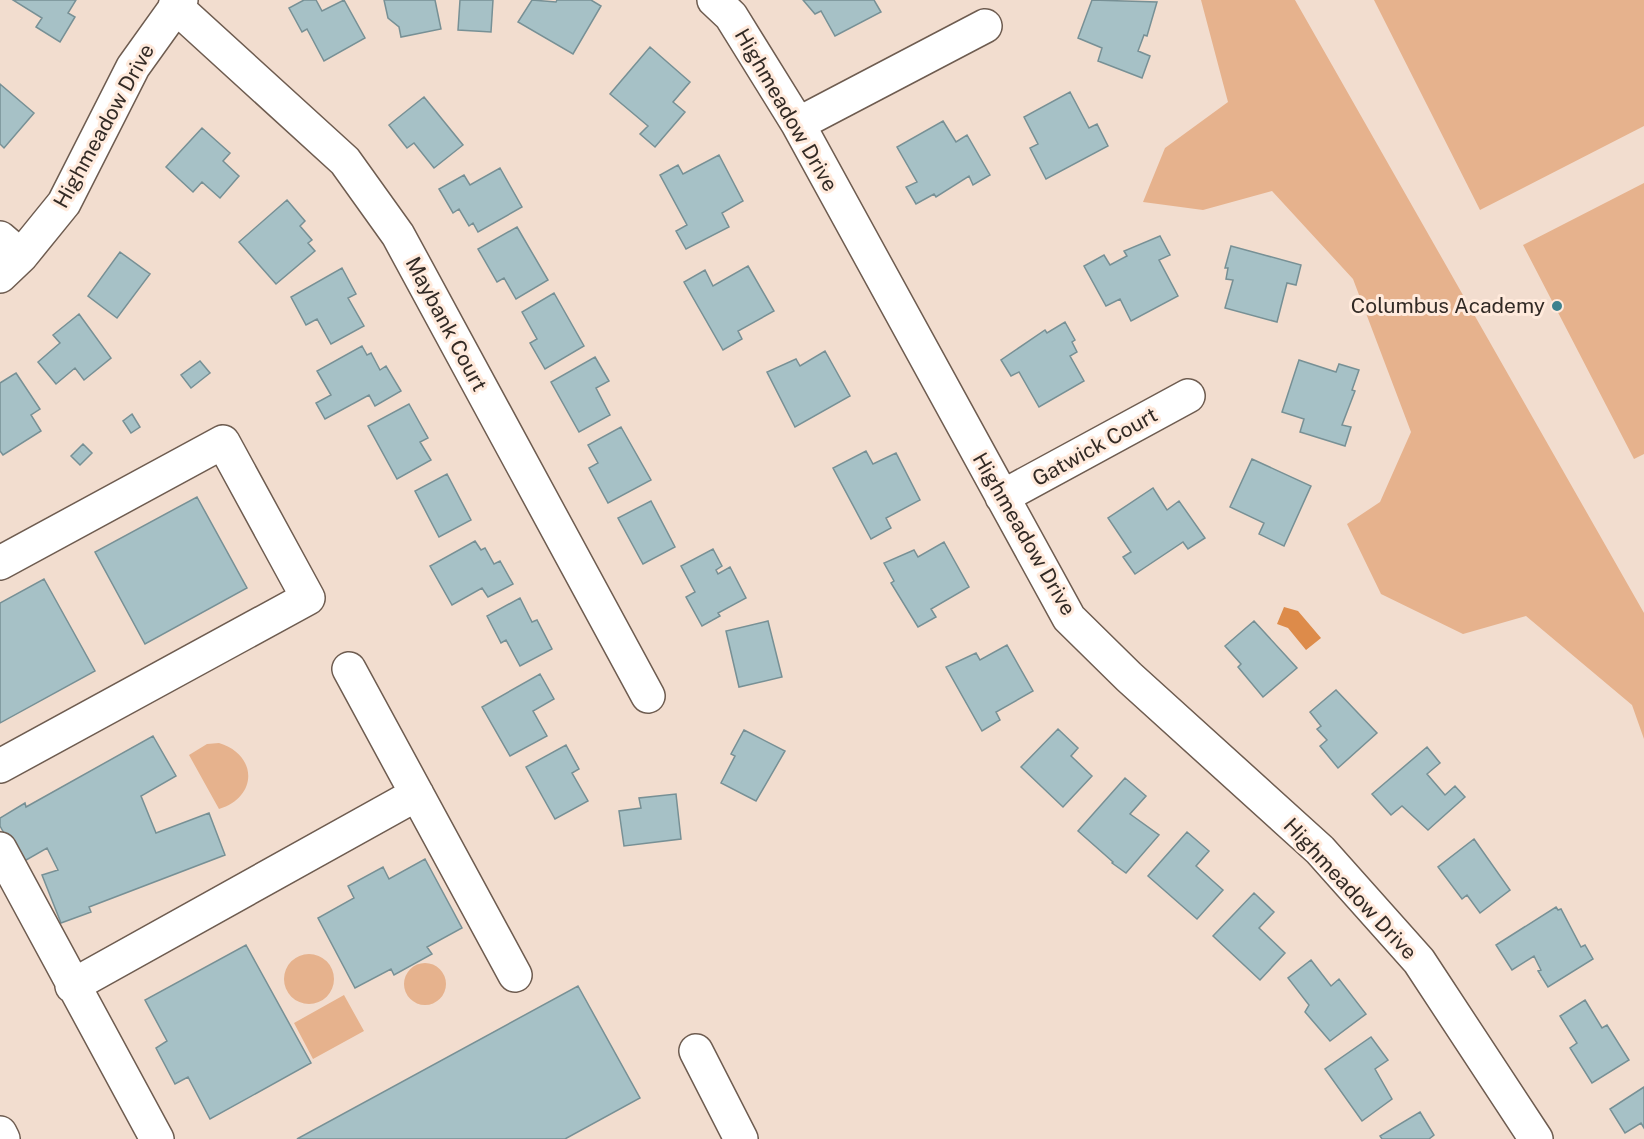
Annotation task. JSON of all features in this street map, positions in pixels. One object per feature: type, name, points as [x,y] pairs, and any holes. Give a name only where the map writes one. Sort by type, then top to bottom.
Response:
[{"type":"street","name":"Highmeadow Drive","points":[[714,0],[731,16],[798,124],[1070,618],[1129,677],[1320,850],[1419,961],[1536,1139]]},
{"type":"street","name":"Highmeadow Drive","points":[[7,257],[64,203],[133,67],[178,3]]},
{"type":"street","name":"Maybank Court","points":[[178,3],[345,161],[398,235],[648,696]]},
{"type":"street","points":[[798,124],[985,26]]},
{"type":"street","name":"Gatwick Court","points":[[1002,498],[1188,396]]},
{"type":"street","points":[[0,564],[223,442],[308,598],[0,766]]},
{"type":"street","points":[[349,669],[515,975]]},
{"type":"street","points":[[72,986],[417,794]]},
{"type":"street","points":[[0,849],[72,986],[157,1139]]},
{"type":"street","points":[[696,1051],[741,1139]]},
{"type":"street","points":[[0,1133],[3,1139]]},
{"type":"shaded area","points":[[1201,0],[1295,0],[1644,613],[1644,739],[1632,705],[1526,616],[1463,634],[1381,594],[1347,524],[1380,502],[1411,432],[1353,279],[1272,191],[1203,210],[1143,202],[1165,148],[1228,102]]},
{"type":"shaded area","points":[[1374,0],[1644,0],[1644,126],[1480,210]]},
{"type":"shaded area","points":[[1644,183],[1644,454],[1634,459],[1523,245]]},
{"type":"shaded area","points":[[1284,607],[1298,611],[1321,638],[1306,650],[1288,628],[1277,624]]},
{"type":"shaded area","points":[[219,743],[232,749],[241,757],[248,776],[241,795],[232,803],[219,809],[189,755],[207,744]]},
{"type":"shaded area","points":[[314,954],[327,961],[333,969],[333,989],[327,997],[319,1003],[304,1004],[291,997],[285,989],[284,974],[291,961],[299,955]]},
{"type":"shaded area","points":[[425,963],[440,969],[446,984],[440,999],[425,1005],[410,999],[404,984],[410,969]]},
{"type":"shaded area","points":[[344,995],[364,1031],[313,1059],[294,1023]]},
{"type":"building","points":[[13,0],[76,0],[68,13],[75,17],[60,42],[36,27],[42,18]]},
{"type":"building","points":[[304,0],[316,0],[322,11],[344,0],[365,38],[324,61],[307,29],[302,32],[289,8]]},
{"type":"building","points":[[384,0],[435,0],[441,29],[401,37],[399,27],[388,18]]},
{"type":"building","points":[[460,0],[493,0],[491,32],[458,30]]},
{"type":"building","points":[[532,0],[556,2],[557,0],[591,0],[601,6],[573,54],[518,22]]},
{"type":"building","points":[[803,0],[874,0],[881,12],[835,36],[821,11],[815,14]]},
{"type":"building","points":[[1092,0],[1157,2],[1147,36],[1144,35],[1138,51],[1150,56],[1142,78],[1098,61],[1102,48],[1078,38]]},
{"type":"building","points":[[650,47],[690,82],[673,102],[685,112],[655,147],[640,134],[648,126],[610,94]]},
{"type":"building","points":[[0,84],[34,113],[4,148],[0,144]]},
{"type":"building","points":[[1070,92],[1089,128],[1097,124],[1108,146],[1046,179],[1030,148],[1038,144],[1024,117]]},
{"type":"building","points":[[424,97],[463,145],[434,168],[414,143],[407,148],[389,125]]},
{"type":"building","points":[[943,121],[956,142],[967,135],[990,175],[973,185],[969,176],[936,197],[934,194],[916,204],[906,187],[917,182],[897,147]]},
{"type":"building","points":[[202,128],[230,153],[223,161],[239,176],[220,198],[202,182],[193,192],[166,167]]},
{"type":"building","points":[[719,155],[743,201],[722,213],[729,227],[686,249],[676,231],[687,225],[660,175],[678,165],[683,174]]},
{"type":"building","points":[[500,168],[522,207],[478,232],[473,223],[469,226],[459,209],[453,213],[439,189],[464,175],[470,185]]},
{"type":"building","points":[[287,200],[305,221],[300,226],[312,240],[308,243],[315,251],[276,284],[239,242]]},
{"type":"building","points":[[517,227],[548,280],[516,299],[504,278],[497,282],[478,249]]},
{"type":"building","points":[[1160,236],[1170,255],[1159,260],[1178,296],[1131,321],[1120,299],[1106,306],[1084,266],[1104,255],[1110,265],[1127,256],[1124,251]]},
{"type":"building","points":[[1231,246],[1301,265],[1296,285],[1287,283],[1277,322],[1225,308],[1233,280],[1226,279],[1228,268],[1225,268]]},
{"type":"building","points":[[120,252],[150,274],[117,318],[88,296]]},
{"type":"building","points":[[748,266],[774,311],[738,331],[742,339],[723,350],[684,282],[705,270],[713,286]]},
{"type":"building","points":[[342,268],[356,294],[348,298],[364,326],[331,344],[317,319],[306,325],[291,297]]},
{"type":"building","points":[[554,293],[584,346],[545,369],[530,343],[537,339],[522,312]]},
{"type":"building","points":[[79,314],[111,358],[84,380],[75,368],[56,384],[38,362],[60,343],[53,335]]},
{"type":"building","points":[[1065,322],[1075,340],[1072,342],[1077,352],[1070,356],[1084,381],[1039,407],[1019,372],[1011,376],[1001,360],[1045,330],[1047,333]]},
{"type":"building","points":[[362,346],[367,355],[371,353],[380,370],[386,366],[401,391],[375,406],[369,395],[325,419],[316,403],[331,395],[317,371]]},
{"type":"building","points":[[825,351],[850,396],[795,427],[767,372],[796,359],[800,366]]},
{"type":"building","points":[[595,357],[609,381],[596,388],[610,415],[579,432],[551,382]]},
{"type":"building","points":[[1299,360],[1336,372],[1339,364],[1359,370],[1352,390],[1355,391],[1342,425],[1351,427],[1345,446],[1300,432],[1304,419],[1282,412]]},
{"type":"building","points":[[200,361],[210,373],[191,388],[181,375]]},
{"type":"building","points":[[16,373],[40,409],[31,415],[41,431],[3,455],[0,451],[0,383]]},
{"type":"building","points":[[409,404],[428,438],[420,442],[431,460],[397,479],[368,426]]},
{"type":"building","points":[[132,414],[140,427],[131,433],[123,421]]},
{"type":"building","points":[[621,427],[651,480],[608,503],[589,468],[598,463],[588,445]]},
{"type":"building","points":[[83,444],[92,453],[80,465],[71,456]]},
{"type":"building","points":[[866,451],[873,464],[896,453],[920,500],[886,518],[891,528],[871,539],[833,468]]},
{"type":"building","points":[[1252,459],[1311,486],[1284,546],[1259,534],[1264,523],[1230,507]]},
{"type":"building","points":[[447,474],[471,520],[439,537],[415,491]]},
{"type":"building","points":[[1153,488],[1167,510],[1179,501],[1205,538],[1188,549],[1183,542],[1135,574],[1123,557],[1131,552],[1108,518]]},
{"type":"building","points":[[197,497],[247,588],[145,644],[95,552]]},
{"type":"building","points":[[651,501],[675,547],[643,564],[618,518]]},
{"type":"building","points":[[475,541],[481,550],[485,548],[494,564],[500,561],[513,584],[488,597],[482,588],[452,605],[430,566]]},
{"type":"building","points":[[944,542],[969,587],[931,609],[936,617],[918,627],[891,583],[894,581],[884,563],[914,550],[918,557]]},
{"type":"building","points":[[713,549],[722,566],[716,570],[718,574],[730,567],[746,598],[718,613],[720,616],[702,626],[686,597],[695,592],[681,566]]},
{"type":"building","points":[[44,579],[95,671],[0,723],[0,603]]},
{"type":"building","points":[[520,598],[532,622],[537,620],[552,649],[520,666],[506,640],[501,643],[487,616]]},
{"type":"building","points":[[768,621],[782,677],[739,687],[726,631]]},
{"type":"building","points":[[1254,621],[1297,668],[1263,697],[1238,667],[1241,664],[1225,646]]},
{"type":"building","points":[[1007,645],[1033,691],[996,712],[1000,720],[982,731],[946,667],[976,653],[980,660]]},
{"type":"building","points":[[540,674],[554,699],[533,711],[547,736],[510,756],[482,707]]},
{"type":"building","points":[[1336,690],[1377,733],[1338,768],[1320,746],[1327,740],[1317,729],[1321,726],[1310,712]]},
{"type":"building","points":[[1058,729],[1078,748],[1071,756],[1092,776],[1063,807],[1021,767]]},
{"type":"building","points":[[744,730],[785,751],[756,801],[721,783],[735,756],[731,754]]},
{"type":"building","points":[[153,736],[176,776],[141,796],[156,833],[209,813],[225,855],[89,907],[91,912],[61,923],[42,875],[58,870],[47,848],[21,863],[0,826],[0,818],[25,803],[26,807]]},
{"type":"building","points":[[566,745],[579,769],[572,773],[588,801],[555,819],[526,767]]},
{"type":"building","points":[[1427,747],[1440,763],[1427,774],[1445,795],[1455,786],[1465,797],[1428,830],[1402,806],[1391,815],[1372,794]]},
{"type":"building","points":[[1125,778],[1146,796],[1130,814],[1159,835],[1126,873],[1078,831]]},
{"type":"building","points":[[676,794],[681,839],[624,846],[619,811],[641,808],[639,798]]},
{"type":"building","points":[[1187,832],[1209,851],[1196,866],[1223,890],[1197,919],[1148,876]]},
{"type":"building","points":[[1474,839],[1510,890],[1480,913],[1467,895],[1462,899],[1438,867]]},
{"type":"building","points":[[425,859],[462,928],[427,947],[432,954],[394,975],[391,969],[355,988],[318,918],[354,898],[348,886],[383,867],[389,879]]},
{"type":"building","points":[[1254,893],[1274,912],[1259,928],[1285,953],[1260,980],[1213,936]]},
{"type":"building","points":[[1556,907],[1558,910],[1561,909],[1581,947],[1585,945],[1593,959],[1548,987],[1538,971],[1541,970],[1534,956],[1512,970],[1496,945]]},
{"type":"building","points":[[246,945],[311,1063],[210,1119],[188,1077],[175,1084],[156,1048],[167,1041],[145,1000]]},
{"type":"building","points":[[1311,960],[1331,986],[1339,979],[1366,1014],[1330,1041],[1305,1012],[1309,1005],[1288,978]]},
{"type":"building","points":[[578,986],[640,1098],[565,1139],[297,1139]]},
{"type":"building","points":[[1585,1000],[1602,1028],[1607,1025],[1629,1060],[1592,1083],[1570,1048],[1577,1043],[1560,1016]]},
{"type":"building","points":[[1371,1037],[1388,1060],[1375,1069],[1392,1099],[1362,1121],[1325,1069]]},
{"type":"building","points":[[1644,1087],[1644,1128],[1641,1123],[1625,1133],[1610,1109]]},
{"type":"building","points":[[1420,1112],[1434,1135],[1429,1139],[1382,1139],[1380,1136]]},
{"type":"place","name":"Columbus Academy","points":[[1557,306]]}]
